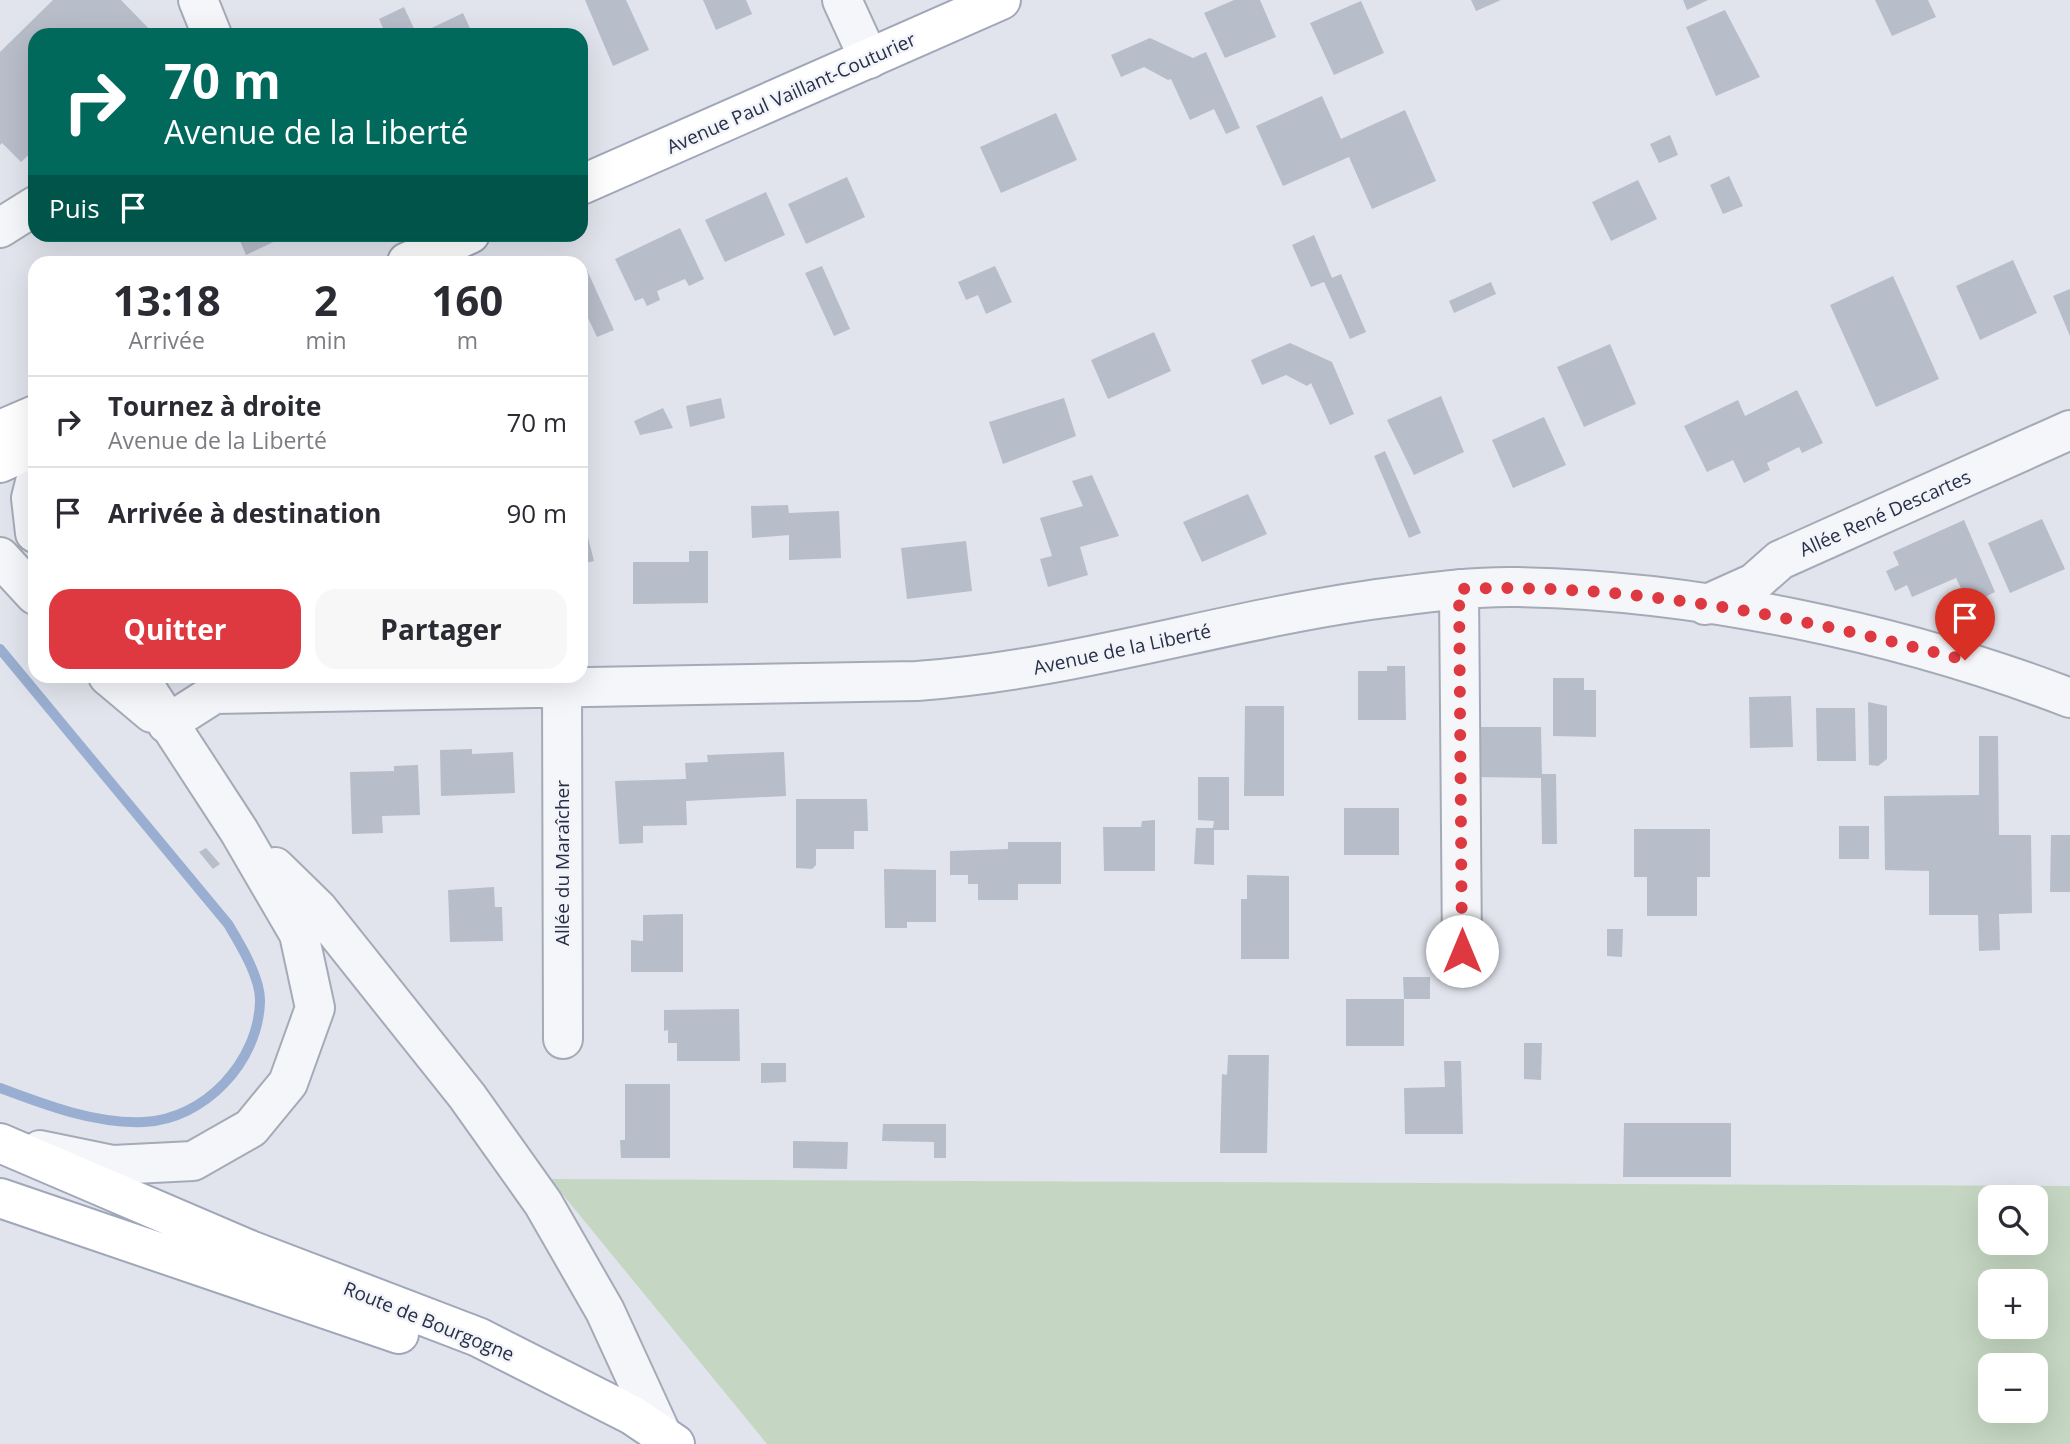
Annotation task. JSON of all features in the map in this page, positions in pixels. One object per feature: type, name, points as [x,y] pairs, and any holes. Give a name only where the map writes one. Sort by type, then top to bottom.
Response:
[{"type":"main road","name":"Avenue Paul Vaillant-Couturier","points":[[588,182],[1001,0]]},
{"type":"main road","points":[[420,256],[452,242]]},
{"type":"main road","points":[[0,430],[28,418]]},
{"type":"main road","points":[[0,464],[28,450]]},
{"type":"main road","name":"Route de Bourgogne","points":[[0,1142],[250,1250],[478,1336],[656,1430]]},
{"type":"main road","name":"Route de Bourgogne","points":[[0,1175],[250,1250]]},
{"type":"main road","points":[[0,1198],[656,1430]]},
{"type":"street","points":[[198,0],[209,28]]},
{"type":"street","points":[[842,0],[869,58]]},
{"type":"street","points":[[0,228],[28,210]]},
{"type":"street","name":"Allée René Descartes","points":[[1705,605],[1754,583],[1780,560],[2070,430]]},
{"type":"street","points":[[0,557],[28,588]]},
{"type":"street","name":"Avenue de la Liberté","points":[[167,724],[214,694],[917,681],[989,676],[1286,616],[1459,589],[1515,587],[1583,591],[1705,605],[1911,646],[1965,660],[2070,698]]},
{"type":"street","points":[[1459,589],[1462,951]]},
{"type":"street","points":[[114,683],[167,724]]},
{"type":"street","points":[[0,1142],[113,1166],[193,1161],[251,1128],[288,1083],[315,1008],[299,934],[239,831],[142,683]]},
{"type":"street","name":"Allée du Maraîcher","points":[[562,688],[563,1038]]},
{"type":"street","points":[[239,831],[317,909],[467,1096],[543,1203],[605,1311],[656,1430]]},
{"type":"green space","points":[[550,1179],[1978,1186],[1978,1255],[2048,1255],[2048,1186],[2070,1186],[2070,1444],[767,1444]]},
{"type":"building","points":[[53,0],[121,0],[148,28],[28,28],[28,156],[21,162],[2,143],[0,145],[0,52]]},
{"type":"building","points":[[585,0],[626,0],[649,50],[613,66]]},
{"type":"building","points":[[703,0],[746,0],[752,14],[716,30]]},
{"type":"building","points":[[1234,0],[1260,0],[1276,37],[1225,58],[1204,13]]},
{"type":"building","points":[[1471,0],[1501,0],[1476,11]]},
{"type":"building","points":[[1683,0],[1708,0],[1687,10]]},
{"type":"building","points":[[1875,0],[1928,0],[1936,17],[1892,36]]},
{"type":"building","points":[[1361,1],[1384,53],[1334,75],[1310,23]]},
{"type":"building","points":[[404,7],[414,28],[383,28],[379,19]]},
{"type":"building","points":[[1725,10],[1760,77],[1716,96],[1686,27]]},
{"type":"building","points":[[463,13],[470,28],[432,28]]},
{"type":"building","points":[[1150,38],[1193,58],[1206,52],[1240,128],[1226,134],[1214,109],[1190,120],[1171,79],[1168,80],[1144,67],[1121,77],[1111,55]]},
{"type":"building","points":[[1322,96],[1341,139],[1405,110],[1436,181],[1372,209],[1349,157],[1283,186],[1256,126]]},
{"type":"building","points":[[1056,113],[1077,160],[1001,193],[980,147]]},
{"type":"building","points":[[1670,135],[1678,155],[1659,163],[1650,144]]},
{"type":"building","points":[[1729,176],[1743,206],[1723,214],[1710,185]]},
{"type":"building","points":[[847,177],[865,217],[806,244],[788,204]]},
{"type":"building","points":[[1638,180],[1657,219],[1611,241],[1592,202]]},
{"type":"building","points":[[766,192],[785,235],[725,262],[705,220]]},
{"type":"building","points":[[680,228],[704,279],[689,286],[685,279],[657,291],[660,300],[647,306],[643,298],[635,301],[615,259]]},
{"type":"building","points":[[1314,235],[1332,278],[1341,274],[1366,332],[1350,339],[1324,282],[1311,287],[1292,245]]},
{"type":"building","points":[[240,242],[273,242],[246,255]]},
{"type":"building","points":[[2013,260],[2037,313],[1980,340],[1956,286]]},
{"type":"building","points":[[822,266],[850,329],[834,336],[805,273]]},
{"type":"building","points":[[995,266],[1012,302],[986,314],[978,295],[966,300],[958,282]]},
{"type":"building","points":[[588,272],[614,330],[597,337],[588,318]]},
{"type":"building","points":[[1893,276],[1939,379],[1876,407],[1830,305]]},
{"type":"building","points":[[1491,282],[1496,294],[1454,313],[1449,301]]},
{"type":"building","points":[[2070,289],[2070,336],[2053,296]]},
{"type":"building","points":[[1154,332],[1171,371],[1108,399],[1091,360]]},
{"type":"building","points":[[1290,343],[1332,362],[1354,414],[1330,425],[1311,383],[1307,386],[1286,375],[1262,385],[1251,360]]},
{"type":"building","points":[[1610,344],[1636,404],[1584,427],[1557,367]]},
{"type":"building","points":[[1797,390],[1823,443],[1802,453],[1799,447],[1767,463],[1770,470],[1744,483],[1733,460],[1707,472],[1684,426],[1738,400],[1745,416]]},
{"type":"building","points":[[1441,396],[1464,452],[1414,475],[1387,420]]},
{"type":"building","points":[[721,398],[725,418],[690,427],[686,406]]},
{"type":"building","points":[[1064,398],[1076,436],[1003,464],[989,422]]},
{"type":"building","points":[[663,408],[673,428],[640,435],[634,421]]},
{"type":"building","points":[[1544,417],[1566,465],[1513,488],[1492,440]]},
{"type":"building","points":[[1385,451],[1421,533],[1409,538],[1374,456]]},
{"type":"building","points":[[1092,475],[1119,536],[1080,547],[1088,575],[1048,587],[1040,559],[1052,556],[1040,518],[1083,506],[1072,481]]},
{"type":"building","points":[[1248,494],[1267,534],[1202,562],[1183,522]]},
{"type":"building","points":[[788,505],[789,513],[839,511],[841,558],[789,560],[789,535],[752,538],[751,506]]},
{"type":"building","points":[[2042,519],[2065,569],[2010,593],[1988,543]]},
{"type":"building","points":[[1964,520],[1995,592],[1969,605],[1956,578],[1912,597],[1907,585],[1895,591],[1886,571],[1899,565],[1893,552]]},
{"type":"building","points":[[588,537],[594,561],[588,562]]},
{"type":"building","points":[[966,541],[972,591],[907,599],[901,548]]},
{"type":"building","points":[[689,551],[708,551],[708,603],[633,604],[633,562],[689,562]]},
{"type":"building","points":[[1387,666],[1405,666],[1406,720],[1358,720],[1358,671],[1387,671]]},
{"type":"building","points":[[1553,678],[1584,678],[1584,690],[1596,690],[1596,737],[1553,736]]},
{"type":"building","points":[[1791,696],[1793,747],[1750,748],[1749,697]]},
{"type":"building","points":[[1868,702],[1887,706],[1887,759],[1878,766],[1869,765]]},
{"type":"building","points":[[1245,706],[1284,706],[1284,796],[1244,796]]},
{"type":"building","points":[[1816,708],[1855,708],[1856,761],[1817,761]]},
{"type":"building","points":[[1477,727],[1541,727],[1542,774],[1556,774],[1557,844],[1542,844],[1541,778],[1477,777]]},
{"type":"building","points":[[1979,736],[1998,736],[1999,835],[2031,835],[2032,913],[1999,914],[2000,950],[1979,951],[1978,915],[1929,915],[1929,871],[1885,870],[1884,796],[1979,795]]},
{"type":"building","points":[[472,749],[472,754],[513,752],[515,793],[441,796],[440,750]]},
{"type":"building","points":[[784,752],[786,796],[686,801],[687,825],[643,826],[643,843],[619,844],[615,781],[686,779],[685,763],[708,762],[707,755]]},
{"type":"building","points":[[418,765],[420,815],[382,816],[383,833],[352,834],[350,772],[394,771],[394,766]]},
{"type":"building","points":[[1198,777],[1229,777],[1229,830],[1214,830],[1214,865],[1194,864],[1196,828],[1213,828],[1214,821],[1198,820]]},
{"type":"building","points":[[796,799],[867,799],[868,831],[854,831],[854,849],[816,849],[816,865],[812,869],[796,868]]},
{"type":"building","points":[[1344,808],[1399,808],[1399,855],[1344,855]]},
{"type":"building","points":[[1155,820],[1155,871],[1104,871],[1103,827],[1141,827],[1142,821]]},
{"type":"building","points":[[1839,826],[1869,826],[1869,859],[1839,859]]},
{"type":"building","points":[[1634,829],[1710,829],[1710,877],[1697,877],[1697,916],[1647,916],[1647,877],[1634,877]]},
{"type":"building","points":[[2051,835],[2070,835],[2070,892],[2050,892]]},
{"type":"building","points":[[1008,842],[1061,842],[1061,884],[1018,884],[1018,900],[978,900],[978,884],[968,884],[968,875],[950,875],[950,851],[1008,849]]},
{"type":"building","points":[[206,848],[220,864],[213,869],[199,852]]},
{"type":"building","points":[[884,869],[936,870],[936,922],[907,922],[907,928],[885,928]]},
{"type":"building","points":[[1247,875],[1289,876],[1289,959],[1241,959],[1241,899],[1247,899]]},
{"type":"building","points":[[494,887],[495,907],[502,907],[503,941],[450,942],[448,890]]},
{"type":"building","points":[[683,914],[683,972],[631,972],[631,940],[643,941],[643,915]]},
{"type":"building","points":[[1607,929],[1623,929],[1622,957],[1607,956]]},
{"type":"building","points":[[1403,977],[1430,977],[1430,999],[1404,999]]},
{"type":"building","points":[[1346,999],[1404,999],[1404,1046],[1346,1046]]},
{"type":"building","points":[[739,1009],[740,1061],[677,1061],[677,1043],[668,1043],[668,1030],[664,1031],[664,1010]]},
{"type":"building","points":[[1524,1043],[1542,1043],[1541,1080],[1524,1079]]},
{"type":"building","points":[[1228,1055],[1269,1055],[1267,1153],[1220,1153],[1222,1074],[1227,1075]]},
{"type":"building","points":[[1444,1061],[1461,1061],[1463,1134],[1405,1134],[1404,1088],[1445,1087]]},
{"type":"building","points":[[761,1063],[786,1063],[786,1082],[761,1083]]},
{"type":"building","points":[[625,1084],[670,1084],[670,1158],[621,1158],[620,1140],[625,1140]]},
{"type":"building","points":[[1624,1123],[1731,1123],[1731,1177],[1623,1177]]},
{"type":"building","points":[[883,1124],[946,1124],[946,1158],[934,1158],[934,1142],[882,1141]]},
{"type":"building","points":[[793,1141],[848,1142],[847,1169],[793,1168]]},
{"type":"waterway","points":[[0,649],[28,683]]},
{"type":"waterway","points":[[0,1088],[89,1117],[126,1122],[166,1118],[207,1099],[239,1066],[250,1046],[260,1002],[253,972],[228,924],[28,683]]},
{"type":"route","points":[[1462,951],[1459,589],[1515,587],[1675,601],[1832,628],[1965,660]]}]
